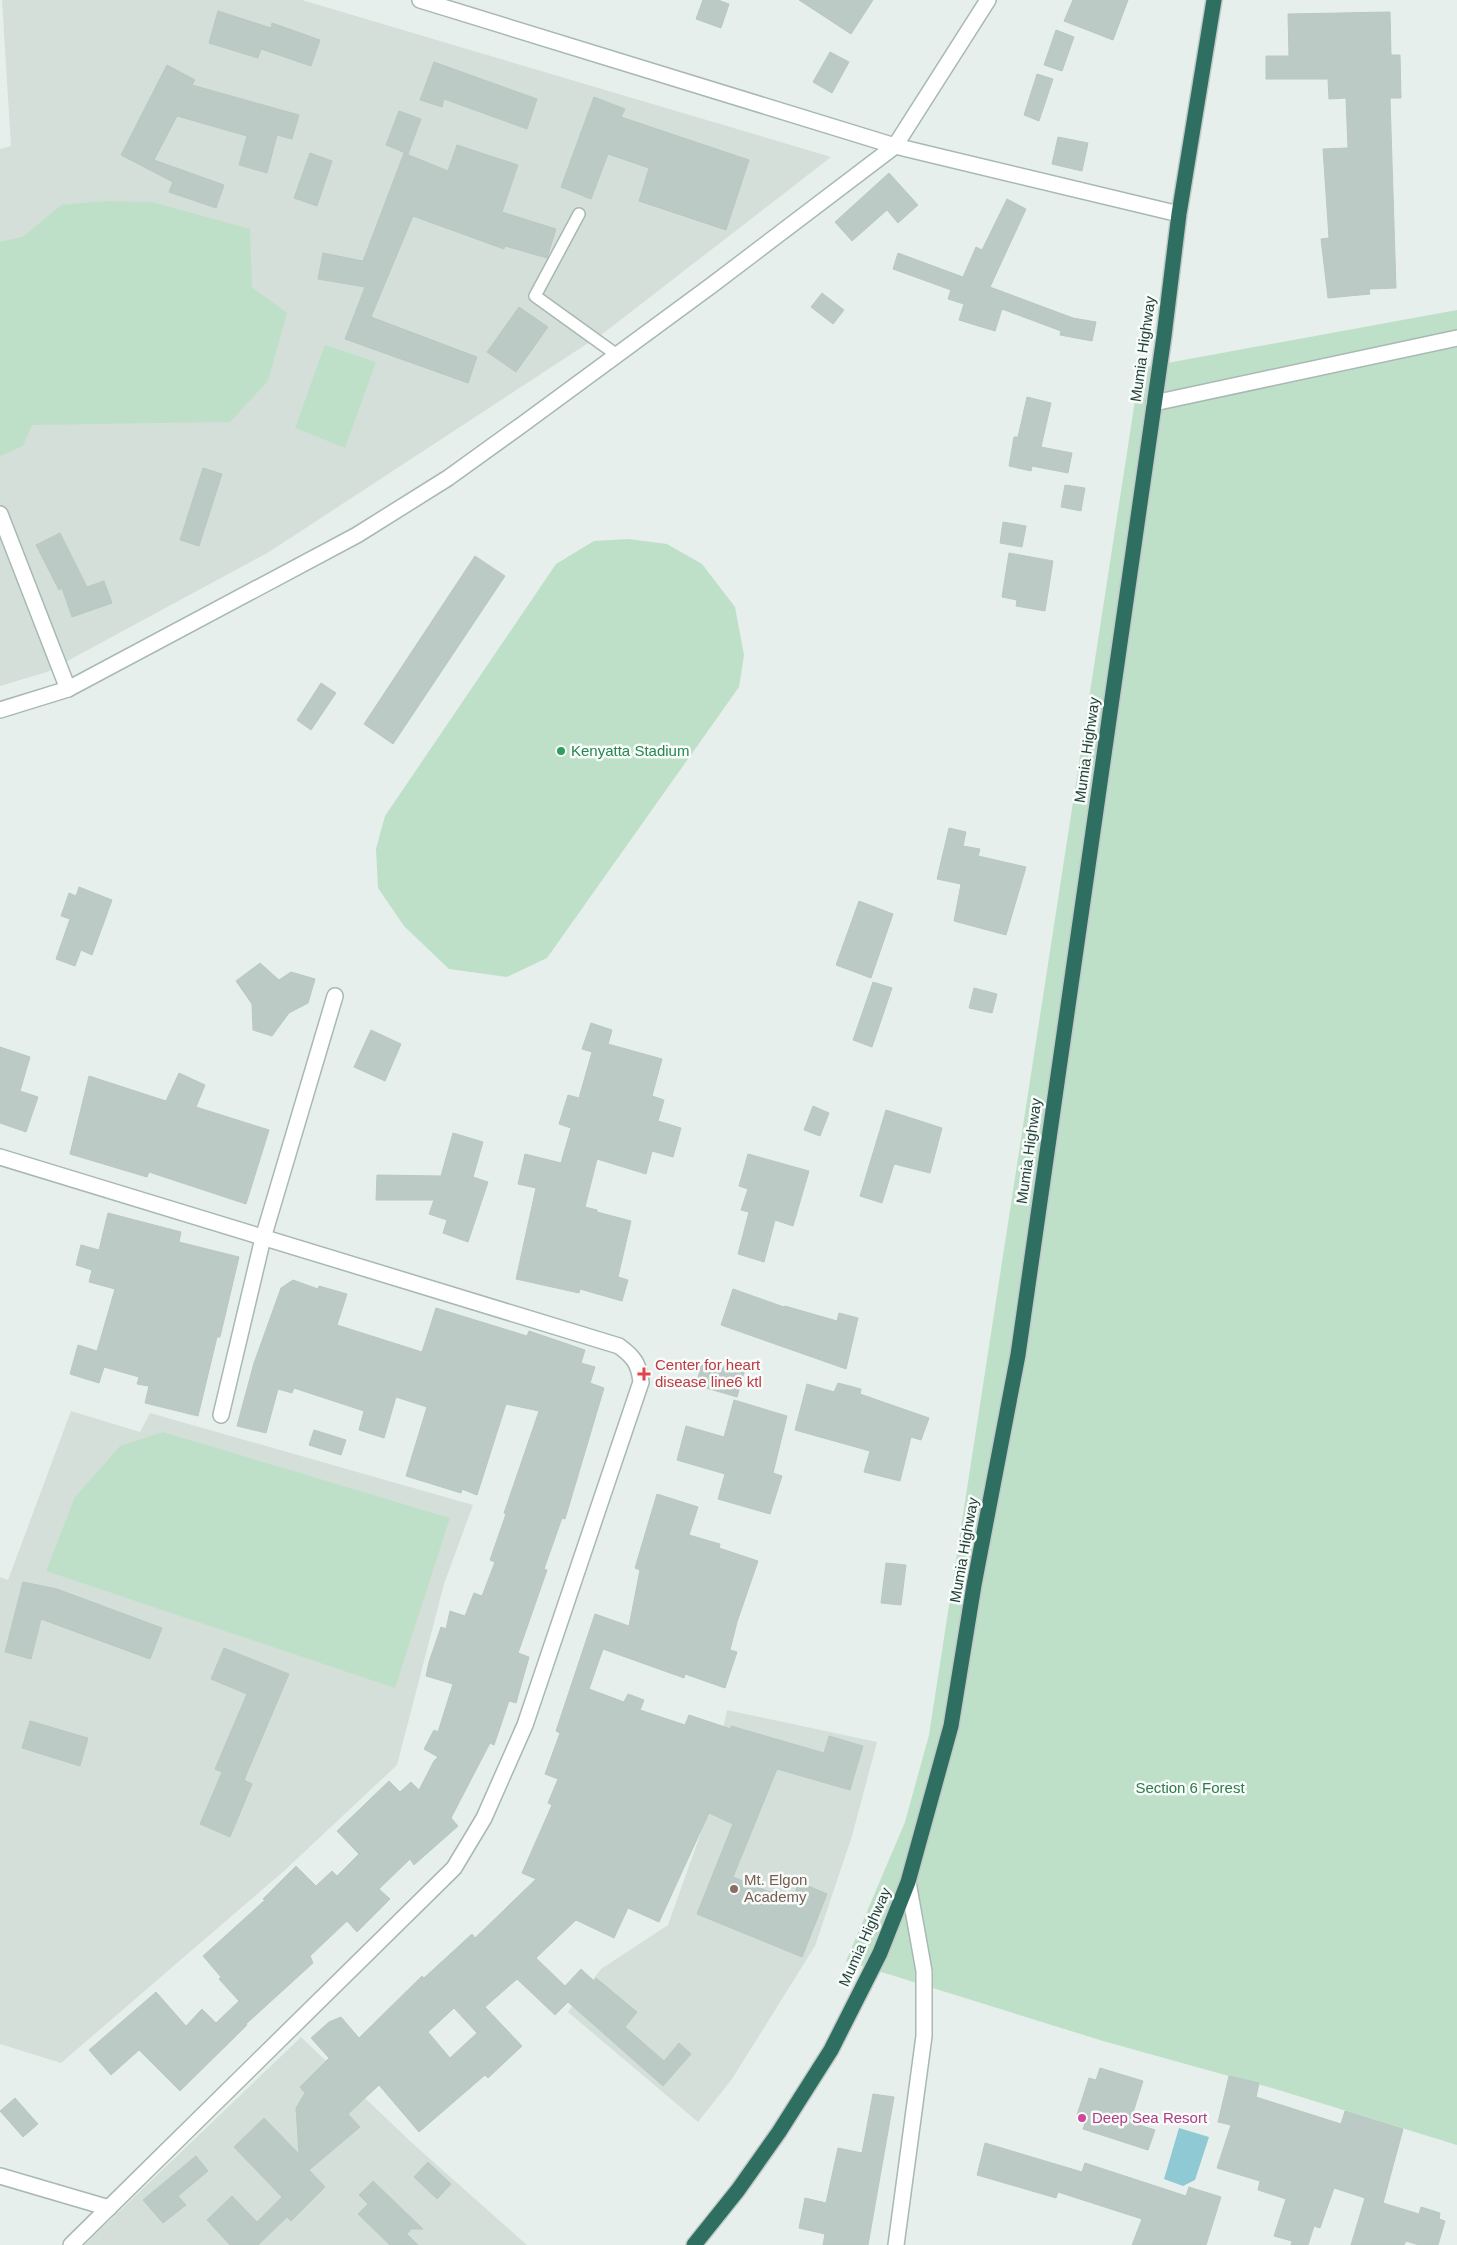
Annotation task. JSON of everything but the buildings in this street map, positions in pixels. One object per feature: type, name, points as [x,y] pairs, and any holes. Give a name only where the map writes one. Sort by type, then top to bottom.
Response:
[{"type":"highway","name":"Mumia Highway","points":[[694,2245],[738,2190],[779,2132],[831,2050],[880,1953],[908,1882],[951,1726],[974,1585],[1018,1355],[1154,403],[1179,214],[1214,0]]},
{"type":"street","points":[[420,0],[895,146],[1179,214]]},
{"type":"street","points":[[0,710],[68,689],[356,535],[448,478],[617,355],[895,146],[988,0]]},
{"type":"street","points":[[1154,403],[1457,338]]},
{"type":"street","points":[[0,514],[68,689]]},
{"type":"street","points":[[221,1415],[263,1238],[335,996]]},
{"type":"street","points":[[0,1157],[619,1346],[633,1356],[639,1367],[641,1382],[525,1725],[484,1818],[454,1868],[71,2245]]},
{"type":"street","points":[[896,2245],[924,2036],[924,1970],[908,1882]]},
{"type":"street","points":[[0,2176],[109,2208]]},
{"type":"lane","points":[[579,214],[535,296],[617,355]]},
{"type":"shaded area","points":[[2,0],[302,0],[831,157],[605,332],[269,552],[47,672],[0,686],[0,149],[11,146]]},
{"type":"shaded area","points":[[71,1411],[140,1432],[150,1413],[473,1505],[444,1584],[397,1765],[284,1871],[61,2063],[0,2044],[0,1577],[8,1580]]},
{"type":"shaded area","points":[[727,1710],[877,1742],[852,1836],[815,1946],[732,2079],[698,2122],[568,2012],[601,1969],[668,1925],[724,1768],[716,1763]]},
{"type":"shaded area","points":[[301,2037],[411,2142],[527,2245],[84,2245]]},
{"type":"green space","points":[[106,201],[152,202],[250,229],[252,287],[287,313],[268,381],[230,422],[32,425],[23,446],[0,456],[0,242],[24,236],[61,205]]},
{"type":"green space","name":"Section 6 Forest","points":[[1457,310],[1457,2145],[1272,2088],[1103,2041],[846,1961],[905,1822],[929,1735],[1140,368]]},
{"type":"green space","points":[[325,345],[376,362],[345,448],[295,428]]},
{"type":"green space","name":"Kenyatta Stadium","points":[[628,539],[667,544],[702,564],[735,607],[744,655],[739,687],[547,958],[507,977],[449,969],[404,926],[378,888],[376,849],[385,816],[556,564],[594,541]]},
{"type":"green space","points":[[163,1432],[450,1518],[395,1688],[46,1571],[75,1497],[120,1446]]},
{"type":"water","points":[[1179,2128],[1209,2137],[1195,2180],[1183,2186],[1164,2179]]},
{"type":"place","name":"Kenyatta Stadium","points":[[561,751]]},
{"type":"place","name":"Center for heart disease line6 ktl","points":[[644,1374]]},
{"type":"place","name":"Mt. Elgon Academy","points":[[734,1889]]},
{"type":"place","name":"Deep Sea Resort","points":[[1082,2118]]}]
